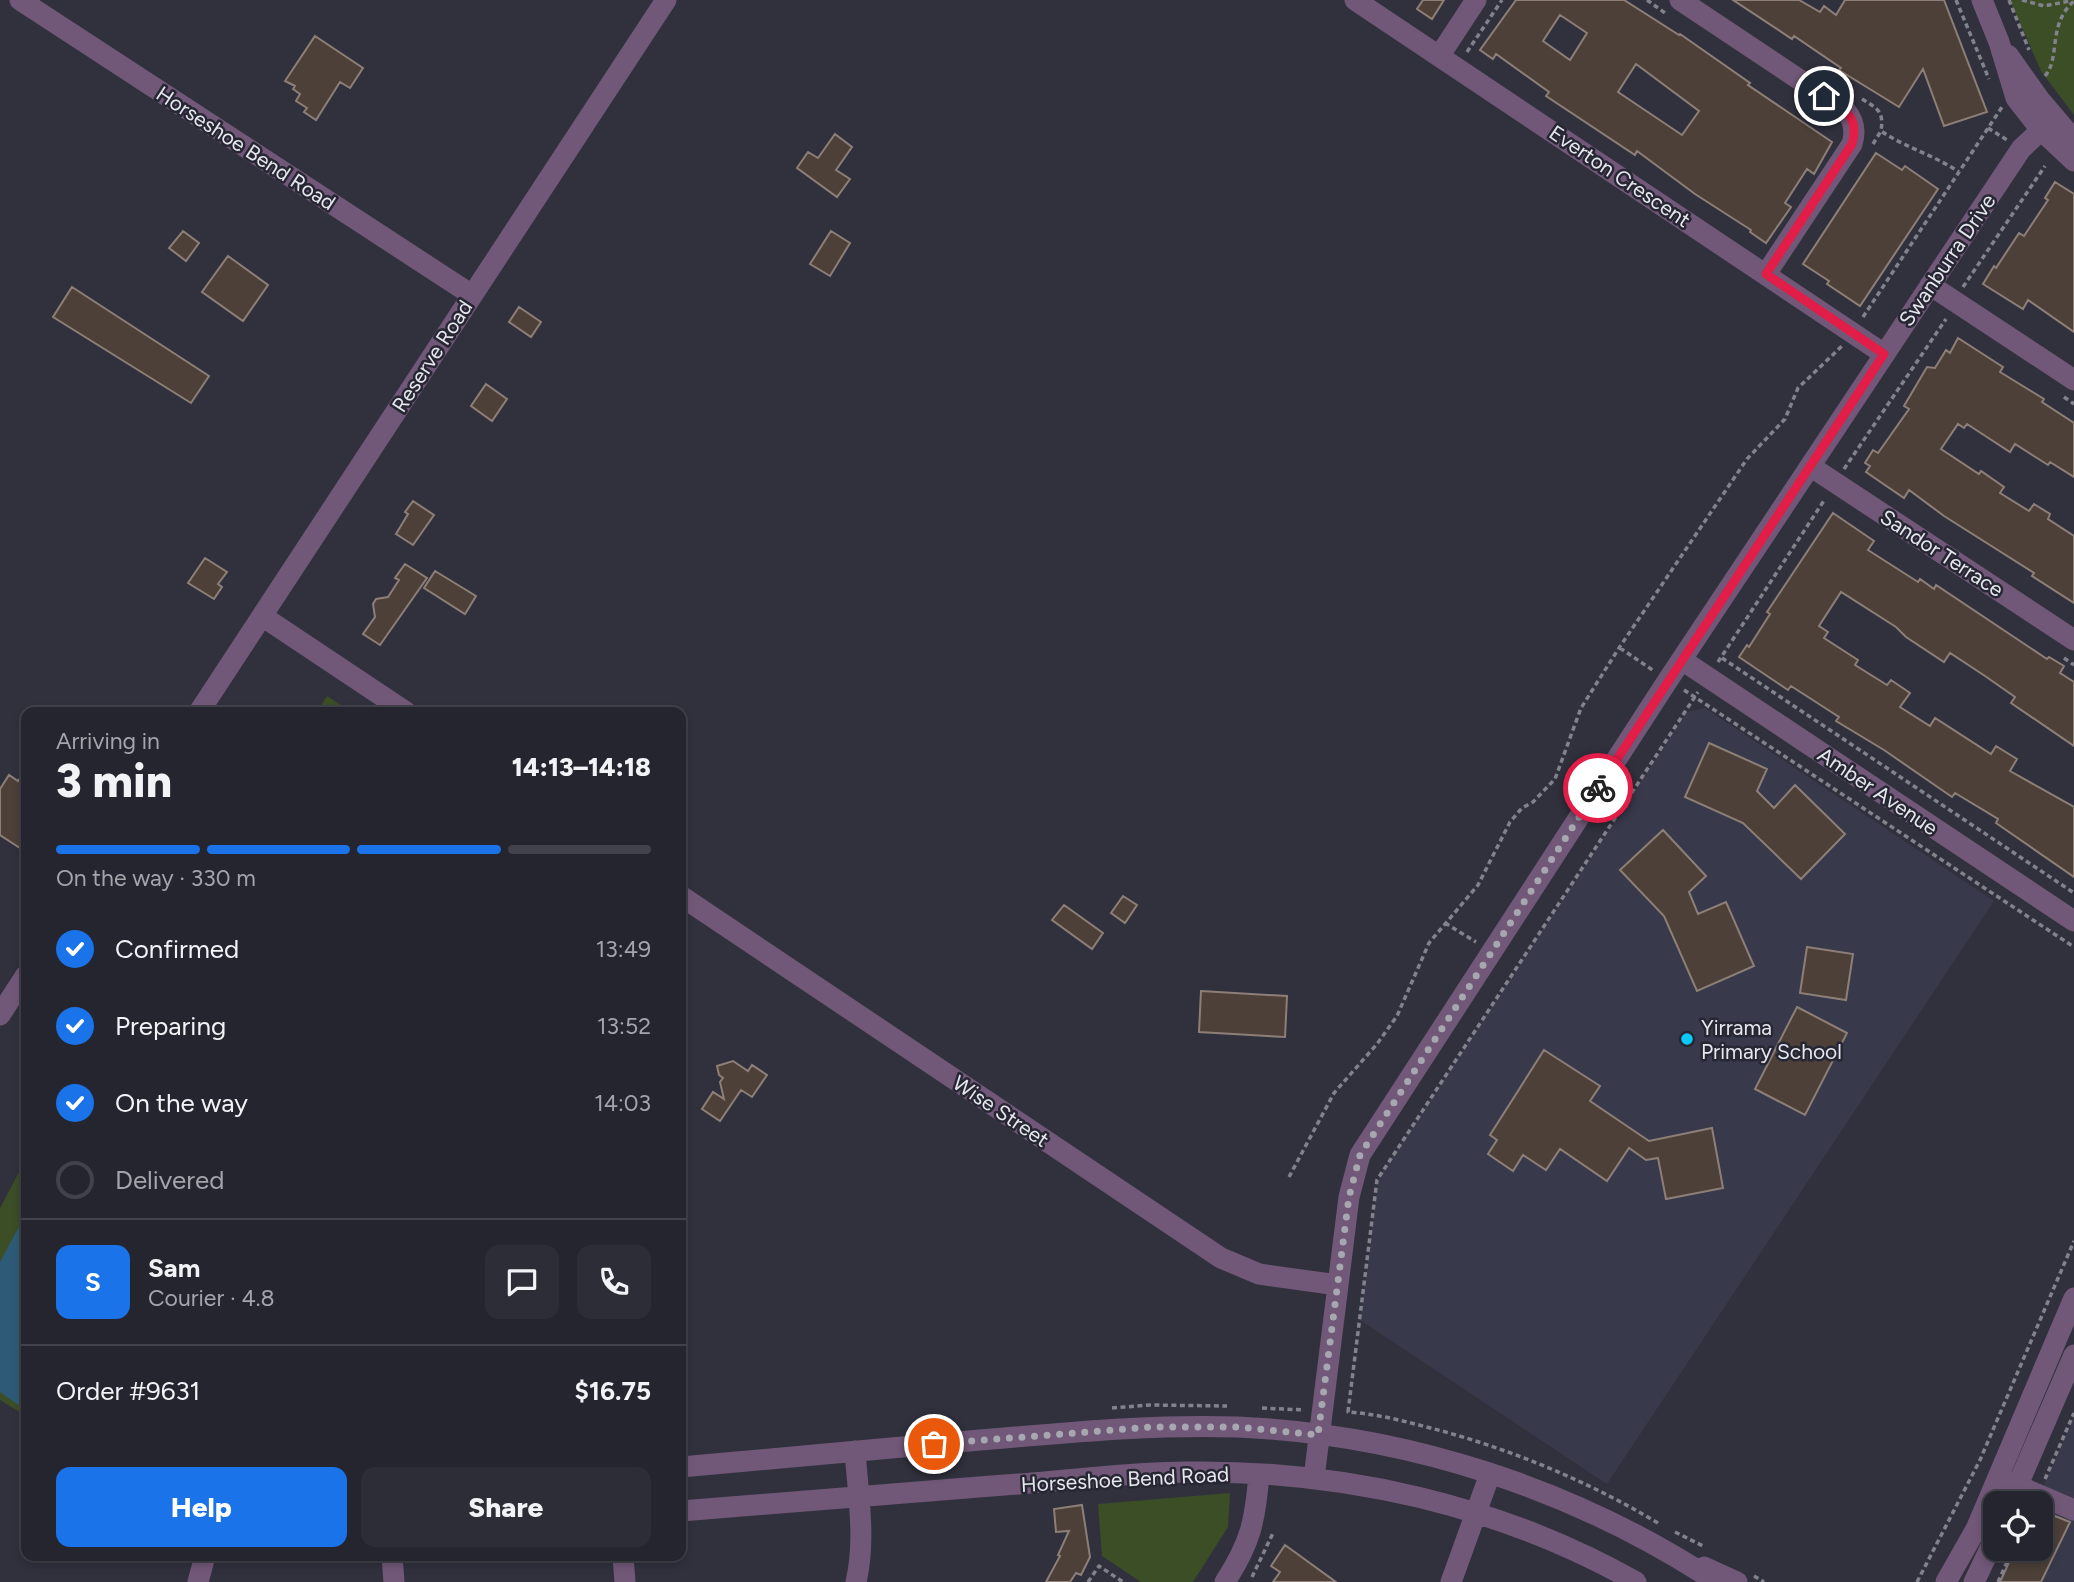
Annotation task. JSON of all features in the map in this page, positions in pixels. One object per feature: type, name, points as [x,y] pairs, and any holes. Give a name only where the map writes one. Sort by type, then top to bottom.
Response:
[{"type":"street","name":"Horseshoe Bend Road","points":[[20,0],[472,296]]},
{"type":"street","name":"Reserve Road","points":[[202,707],[666,0]]},
{"type":"street","name":"Everton Crescent","points":[[1355,0],[1884,354]]},
{"type":"street","points":[[1440,55],[1476,0]]},
{"type":"street","points":[[1680,0],[1845,110],[1853,124],[1855,133],[1852,144],[1766,274]]},
{"type":"street","points":[[1982,0],[1999,42],[2016,98],[2047,124],[2074,140]]},
{"type":"street","points":[[2047,124],[2074,161]]},
{"type":"street","name":"Swanburra Drive","points":[[1314,1478],[1349,1197],[1363,1149],[1930,285],[2021,149],[2047,124]]},
{"type":"street","points":[[1930,285],[2074,380]]},
{"type":"street","name":"Sandor Terrace","points":[[1810,466],[2074,640]]},
{"type":"street","points":[[262,616],[398,707]]},
{"type":"street","name":"Amber Avenue","points":[[1682,660],[2074,921]]},
{"type":"street","name":"Wise Street","points":[[686,899],[1221,1258],[1259,1274],[1338,1285]]},
{"type":"street","points":[[0,1015],[21,983]]},
{"type":"street","points":[[2009,1489],[2029,1405],[2074,1298]]},
{"type":"street","points":[[1946,1582],[1976,1529],[2009,1489],[2049,1413],[2074,1355]]},
{"type":"street","points":[[2029,1405],[2049,1413]]},
{"type":"street","points":[[686,1466],[1152,1427],[1238,1427],[1318,1435],[1441,1459],[1490,1474],[1575,1506],[1676,1555],[1743,1577]]},
{"type":"street","points":[[855,1451],[860,1557],[856,1582]]},
{"type":"street","name":"Horseshoe Bend Road","points":[[686,1511],[859,1495],[1187,1472],[1314,1478],[1392,1490],[1476,1514],[1555,1542],[1636,1582]]},
{"type":"street","points":[[1451,1582],[1490,1474]]},
{"type":"street","points":[[1225,1582],[1251,1535],[1259,1475]]},
{"type":"street","points":[[2053,1501],[2074,1510]]},
{"type":"street","points":[[1676,1555],[1716,1582]]},
{"type":"street","points":[[198,1582],[204,1561]]},
{"type":"street","points":[[392,1561],[394,1582]]},
{"type":"street","points":[[623,1561],[625,1582]]},
{"type":"street","points":[[1974,1582],[1984,1561]]},
{"type":"path","points":[[1466,54],[1502,0]]},
{"type":"path","points":[[1956,0],[1994,89]]},
{"type":"path","points":[[2009,0],[2030,52]]},
{"type":"path","points":[[2022,0],[2044,6],[2074,0]]},
{"type":"path","points":[[2039,71],[2043,78],[2051,67],[2056,30],[2063,12],[2074,0]]},
{"type":"path","points":[[1289,1177],[1334,1093],[1377,1044],[1397,1016],[1429,943],[1478,885],[1510,822],[1555,779],[1581,708],[1619,648],[1747,459],[1785,419],[1798,388],[1837,353],[1852,332],[2003,106],[1998,97]]},
{"type":"path","points":[[1872,144],[1881,131]]},
{"type":"path","points":[[1663,1526],[1601,1491],[1528,1459],[1433,1429],[1348,1412],[1377,1180],[2045,166]]},
{"type":"path","points":[[1722,658],[2074,892]]},
{"type":"path","points":[[1695,697],[2074,947]]},
{"type":"path","points":[[1917,1582],[1980,1460],[2074,1241]]},
{"type":"path","points":[[2040,1491],[2074,1413]]},
{"type":"path","points":[[1674,1532],[1707,1549]]},
{"type":"path","points":[[1998,1582],[2008,1561]]},
{"type":"path","points":[[1088,1582],[1099,1566],[1123,1582]]},
{"type":"path","points":[[1743,1577],[1764,1582]]},
{"type":"shaded area","name":"Yirrama Primary School","points":[[1705,708],[1994,901],[1607,1484],[1360,1320],[1379,1177],[1687,712]]},
{"type":"shaded area","points":[[2074,1416],[2074,1582],[2000,1582],[2010,1561],[2053,1561],[2053,1491],[2041,1491]]},
{"type":"green space","points":[[2010,0],[2074,0],[2074,115],[2041,71]]},
{"type":"green space","points":[[327,696],[344,707],[320,707]]},
{"type":"green space","points":[[21,1168],[21,1413],[0,1400],[0,1208]]},
{"type":"green space","points":[[1230,1493],[1228,1527],[1193,1582],[1141,1582],[1102,1556],[1098,1504]]},
{"type":"water","points":[[21,1223],[21,1407],[0,1392],[0,1262]]},
{"type":"building","points":[[1423,0],[1444,0],[1432,19],[1417,9]]},
{"type":"building","points":[[1516,0],[1624,0],[1680,34],[1750,83],[1748,85],[1832,142],[1814,174],[1807,169],[1785,203],[1791,207],[1766,243],[1637,151],[1635,155],[1546,96],[1549,92],[1496,54],[1493,59],[1480,50]],"holes":[[[1560,15],[1587,33],[1570,60],[1543,41]],[[1636,64],[1699,111],[1682,135],[1618,92]]]},
{"type":"building","points":[[1733,0],[1799,0],[1820,12],[1824,6],[1836,15],[1845,0],[1944,0],[1987,112],[1944,126],[1923,69],[1899,107],[1839,70],[1841,68],[1794,36],[1792,39]]},
{"type":"building","points":[[315,36],[363,68],[350,88],[340,82],[316,120],[304,112],[307,108],[296,101],[300,94],[293,89],[295,86],[285,81]]},
{"type":"building","points":[[835,134],[852,147],[836,170],[850,179],[837,197],[797,168],[808,152],[818,158]]},
{"type":"building","points":[[1876,153],[1902,170],[1905,166],[1938,189],[1860,306],[1803,264]]},
{"type":"building","points":[[2055,182],[2074,194],[2074,332],[2028,300],[2023,309],[1983,284],[2019,233],[2024,236],[2048,200],[2045,198]]},
{"type":"building","points":[[183,231],[199,243],[186,261],[169,248]]},
{"type":"building","points":[[831,231],[850,243],[830,276],[810,264]]},
{"type":"building","points":[[228,256],[268,285],[243,321],[202,292]]},
{"type":"building","points":[[72,287],[209,376],[191,403],[53,317]]},
{"type":"building","points":[[519,307],[541,322],[531,337],[509,322]]},
{"type":"building","points":[[1958,338],[2003,367],[2000,372],[2044,399],[2042,402],[2074,423],[2074,477],[2050,462],[2048,465],[2015,444],[2010,452],[1967,424],[1964,428],[1958,424],[1941,449],[2004,487],[2000,493],[2029,511],[2034,504],[2050,514],[2048,519],[2074,536],[2074,603],[2032,576],[2034,573],[1944,516],[1909,490],[1904,498],[1866,472],[1870,466],[1865,463],[1873,450],[1878,453],[1909,409],[1904,406],[1927,367],[1935,368],[1946,350],[1950,353]]},
{"type":"building","points":[[486,384],[507,399],[492,421],[471,406]]},
{"type":"building","points":[[413,501],[434,515],[413,545],[396,534]]},
{"type":"building","points":[[1833,513],[1874,541],[1868,550],[1918,582],[1920,579],[1934,589],[1936,585],[2047,659],[2049,657],[2064,666],[2060,673],[2074,682],[2074,746],[2011,703],[2015,697],[1985,676],[1950,653],[1944,662],[1841,592],[1819,626],[1828,632],[1824,638],[1858,660],[1855,665],[1887,685],[1891,680],[1910,693],[1900,707],[1930,726],[1935,718],[1991,754],[1996,746],[2017,759],[2010,771],[2074,807],[2074,877],[1996,823],[1998,819],[1955,793],[1952,797],[1836,721],[1839,717],[1791,686],[1788,690],[1739,657],[1747,645],[1749,647],[1770,614],[1767,612]]},
{"type":"building","points":[[205,558],[227,572],[218,584],[222,587],[214,599],[188,583]]},
{"type":"building","points":[[405,564],[427,578],[380,645],[363,634],[375,617],[373,604],[376,599],[388,597],[399,580],[395,578]]},
{"type":"building","points":[[435,571],[476,596],[465,614],[424,588]]},
{"type":"building","points":[[1709,743],[1767,769],[1757,791],[1774,808],[1795,785],[1845,834],[1801,879],[1743,823],[1685,797]]},
{"type":"building","points":[[9,775],[18,781],[21,776],[21,849],[0,835],[0,789]]},
{"type":"building","points":[[1663,830],[1706,876],[1689,892],[1698,914],[1726,902],[1754,966],[1697,991],[1664,916],[1620,870]]},
{"type":"building","points":[[1123,896],[1137,905],[1125,923],[1111,913]]},
{"type":"building","points":[[1064,905],[1103,933],[1092,949],[1052,920]]},
{"type":"building","points":[[1807,947],[1853,954],[1846,1000],[1800,993]]},
{"type":"building","points":[[1201,991],[1287,996],[1285,1037],[1199,1032]]},
{"type":"building","points":[[1797,1007],[1847,1033],[1805,1115],[1755,1089]]},
{"type":"building","points":[[1544,1050],[1600,1086],[1590,1101],[1649,1141],[1712,1128],[1723,1188],[1666,1199],[1658,1158],[1646,1160],[1629,1148],[1607,1181],[1560,1149],[1546,1170],[1523,1155],[1513,1171],[1488,1154],[1497,1140],[1490,1135]]},
{"type":"building","points":[[733,1061],[748,1071],[752,1065],[767,1075],[752,1097],[741,1090],[720,1121],[702,1109],[713,1092],[724,1099],[720,1082],[723,1078],[719,1075],[717,1066]]},
{"type":"building","points":[[1082,1505],[1090,1557],[1081,1575],[1076,1573],[1070,1582],[1046,1582],[1069,1531],[1056,1532],[1054,1509]]},
{"type":"building","points":[[2053,1515],[2070,1522],[2053,1557]]},
{"type":"building","points":[[1285,1545],[1336,1582],[1273,1582],[1280,1572],[1271,1566]]},
{"type":"building","points":[[2010,1561],[2051,1561],[2041,1582],[2000,1582]]},
{"type":"way so far","points":[[934,1444],[1152,1427],[1238,1427],[1318,1435],[1349,1197],[1360,1155],[1598,788]]},
{"type":"place","name":"Yirrama Primary School","points":[[1687,1039]]},
{"type":"route","points":[[1598,788],[1884,354],[1766,274],[1852,144],[1855,133],[1849,115],[1824,96]]}]
